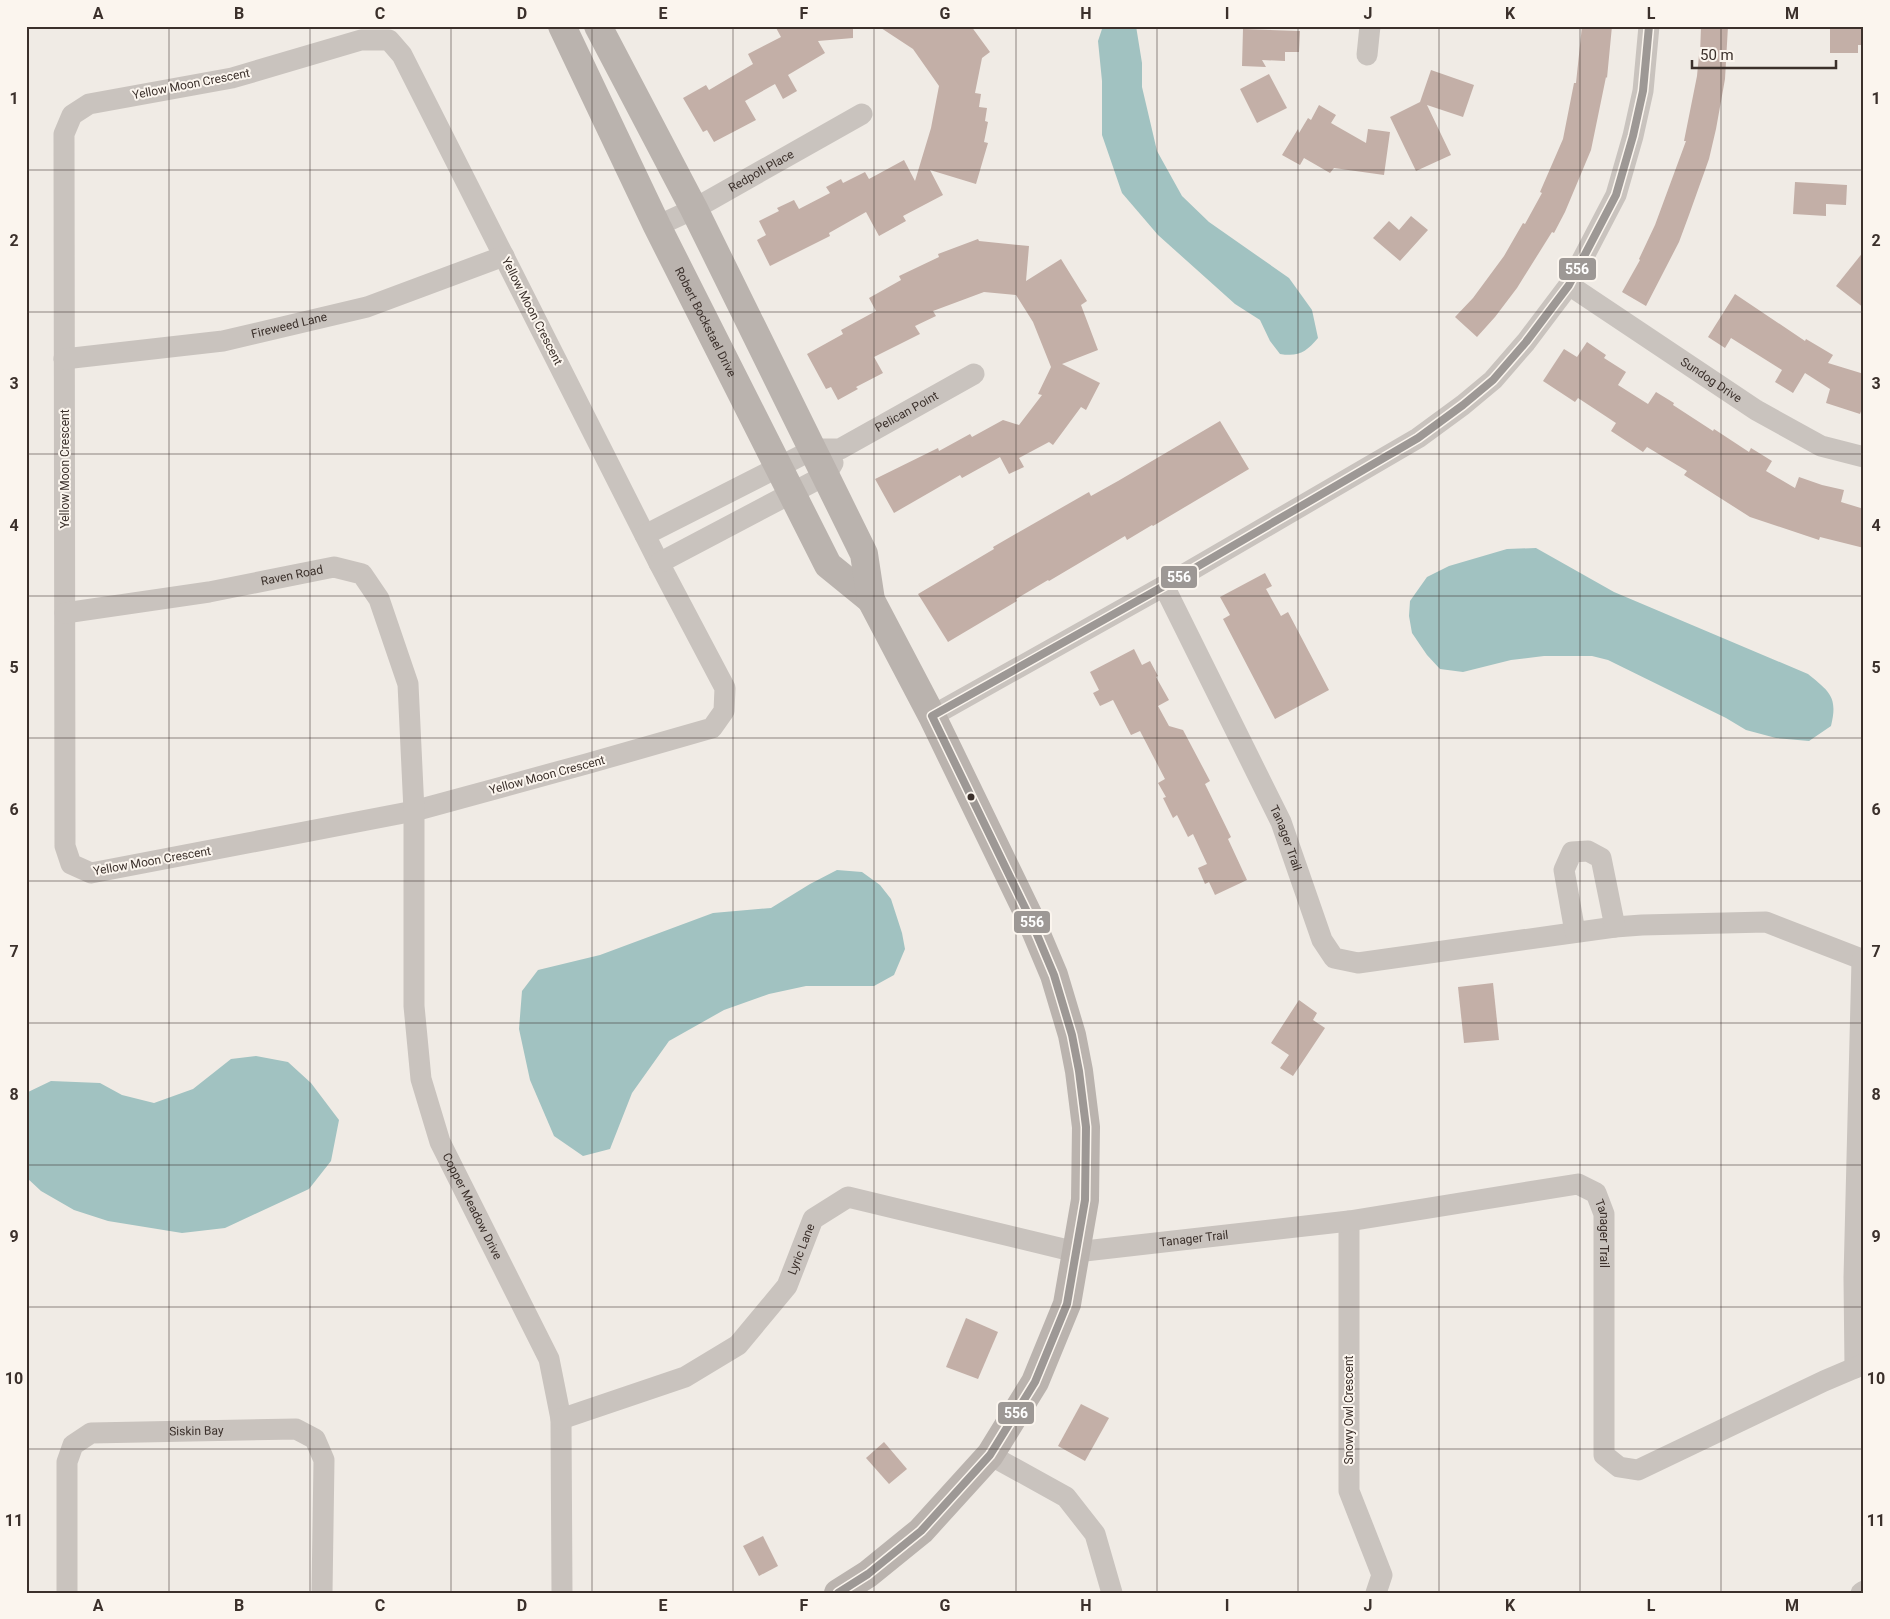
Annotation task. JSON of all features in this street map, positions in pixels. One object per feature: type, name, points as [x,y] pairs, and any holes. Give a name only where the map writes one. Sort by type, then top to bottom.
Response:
[{"type":"street","name":"Robert Bockstael Drive","points":[[562,26],[657,226],[828,565],[871,600]]},
{"type":"street","name":"Robert Bockstael Drive","points":[[598,26],[694,209],[864,554],[871,600],[932,716],[1030,918],[1054,975],[1072,1035],[1079,1071],[1086,1127],[1085,1200],[1067,1304],[1035,1382],[990,1455],[921,1531],[868,1574],[838,1593]]},
{"type":"street","points":[[1367,55],[1370,26]]},
{"type":"street","points":[[932,716],[1164,586],[1418,438],[1493,380],[1526,342],[1569,286],[1616,195],[1633,136],[1643,91],[1649,26]]},
{"type":"street","name":"Yellow Moon Crescent","points":[[361,40],[389,40],[402,55],[504,256],[645,536],[726,688],[724,711],[712,728],[414,811],[91,873],[71,864],[65,846],[64,134],[72,115],[89,104],[232,78],[361,40]]},
{"type":"street","name":"Redpoll Place","points":[[657,226],[694,209],[862,114]]},
{"type":"street","name":"Fireweed Lane","points":[[64,359],[223,341],[367,307],[504,256]]},
{"type":"street","name":"Sundog Drive","points":[[1569,286],[1756,410],[1821,446],[1864,457]]},
{"type":"street","name":"Pelican Point","points":[[814,450],[840,448],[974,374]]},
{"type":"street","points":[[659,563],[826,476],[840,448]]},
{"type":"street","points":[[645,536],[814,450]]},
{"type":"street","name":"Raven Road","points":[[65,614],[209,592],[334,567],[362,574],[379,599],[408,684],[414,811]]},
{"type":"street","name":"Tanager Trail","points":[[1164,586],[1282,822],[1322,940],[1334,958],[1358,963],[1615,927],[1766,922],[1863,960]]},
{"type":"street","name":"Copper Meadow Drive","points":[[414,811],[414,1006],[421,1079],[440,1142],[549,1359],[562,1419],[562,1593]]},
{"type":"street","points":[[1575,932],[1564,870],[1572,852],[1588,851],[1601,858],[1615,927]]},
{"type":"street","points":[[1860,1366],[1854,1278],[1863,960]]},
{"type":"street","name":"Tanager Trail","points":[[1076,1252],[1348,1221],[1578,1184],[1596,1193],[1604,1214],[1604,1455],[1619,1467],[1638,1470],[1860,1366]]},
{"type":"street","name":"Lyric Lane","points":[[562,1419],[685,1376],[738,1345],[787,1286],[813,1219],[848,1197],[1076,1252]]},
{"type":"street","name":"Snowy Owl Crescent","points":[[1348,1221],[1349,1491],[1382,1575],[1376,1593]]},
{"type":"street","name":"Siskin Bay","points":[[66,1593],[67,1462],[73,1445],[91,1433],[296,1429],[315,1440],[324,1460],[322,1593]]},
{"type":"street","points":[[990,1455],[1066,1497],[1095,1534],[1112,1593]]},
{"type":"water","points":[[1103,26],[1136,26],[1142,63],[1142,87],[1157,151],[1182,196],[1209,222],[1289,278],[1312,310],[1318,338],[1306,350],[1292,355],[1280,354],[1270,341],[1260,320],[1235,304],[1158,235],[1122,193],[1102,135],[1102,81],[1098,41]]},
{"type":"water","points":[[1536,548],[1614,592],[1808,674],[1827,691],[1833,702],[1831,726],[1809,741],[1776,738],[1746,730],[1726,718],[1608,660],[1592,656],[1544,656],[1511,660],[1463,672],[1440,669],[1427,655],[1412,633],[1409,616],[1410,601],[1427,577],[1449,566],[1507,549]]},
{"type":"water","points":[[837,870],[862,872],[880,885],[891,899],[905,949],[894,975],[874,986],[806,986],[769,994],[724,1010],[669,1041],[632,1093],[610,1149],[583,1156],[554,1136],[530,1080],[519,1029],[522,991],[538,970],[600,955],[713,913],[771,908]]},
{"type":"water","points":[[256,1056],[288,1062],[311,1083],[339,1120],[331,1161],[309,1189],[225,1228],[182,1233],[108,1221],[74,1210],[41,1191],[26,1177],[26,1093],[51,1081],[100,1083],[122,1095],[154,1103],[193,1089],[231,1059]]},
{"type":"building","points":[[775,26],[853,26],[853,38],[818,41],[825,53],[788,75],[797,91],[783,99],[775,84],[745,101],[756,120],[714,142],[707,130],[703,132],[683,98],[706,85],[709,90],[753,64],[748,54],[781,37]]},
{"type":"building","points":[[878,26],[971,26],[990,52],[982,58],[975,93],[981,94],[979,107],[987,108],[985,121],[988,122],[984,142],[988,143],[976,184],[930,170],[943,195],[903,216],[906,221],[879,236],[866,212],[829,233],[830,236],[770,266],[757,240],[766,235],[759,221],[779,211],[777,208],[794,200],[799,209],[830,193],[826,187],[841,179],[843,183],[865,172],[869,179],[904,160],[915,181],[931,128],[939,86],[913,49]]},
{"type":"building","points":[[1582,26],[1612,26],[1607,78],[1591,150],[1554,233],[1552,232],[1517,288],[1477,337],[1455,317],[1473,298],[1504,256],[1542,193],[1540,192],[1563,139],[1574,83],[1576,83]]},
{"type":"building","points":[[1701,26],[1728,26],[1725,79],[1716,129],[1709,159],[1679,242],[1646,306],[1622,292],[1640,260],[1655,225],[1686,141],[1684,141],[1700,55]]},
{"type":"building","points":[[1830,26],[1864,26],[1864,45],[1858,45],[1858,53],[1830,53]]},
{"type":"building","points":[[1243,29],[1300,31],[1299,52],[1285,52],[1285,61],[1262,60],[1266,67],[1242,66]]},
{"type":"building","points":[[1431,70],[1474,85],[1463,117],[1427,105],[1451,155],[1416,171],[1390,117],[1420,102]]},
{"type":"building","points":[[1269,74],[1287,108],[1257,123],[1240,89]]},
{"type":"building","points":[[1319,105],[1336,115],[1331,123],[1366,143],[1368,129],[1390,132],[1384,175],[1334,168],[1330,173],[1304,158],[1300,165],[1282,155],[1298,129],[1299,133],[1308,118],[1311,120]]},
{"type":"building","points":[[1795,182],[1847,185],[1846,205],[1826,204],[1826,216],[1793,214]]},
{"type":"building","points":[[1411,216],[1428,230],[1400,261],[1373,238],[1389,221],[1399,230]]},
{"type":"building","points":[[978,239],[979,241],[1029,246],[1026,281],[1061,259],[1087,301],[1081,305],[1098,350],[1062,364],[1100,383],[1086,410],[1081,407],[1053,445],[1049,442],[1019,458],[1024,467],[1009,474],[1000,457],[962,478],[960,475],[894,513],[875,479],[938,448],[939,451],[970,434],[972,437],[1003,420],[1019,425],[1042,395],[1038,394],[1051,367],[1033,322],[1016,295],[984,292],[933,311],[936,316],[915,326],[920,334],[874,357],[883,373],[856,387],[858,389],[838,400],[831,387],[826,389],[807,354],[843,334],[841,330],[876,311],[869,298],[901,280],[899,276],[939,257],[938,254]]},
{"type":"building","points":[[1864,251],[1864,308],[1836,286]]},
{"type":"building","points":[[1735,294],[1805,341],[1806,339],[1833,355],[1828,363],[1864,374],[1864,403],[1860,414],[1826,403],[1830,389],[1805,373],[1793,393],[1775,382],[1782,370],[1731,338],[1725,348],[1708,337]]},
{"type":"building","points":[[1587,342],[1606,355],[1604,358],[1626,372],[1618,385],[1648,404],[1656,392],[1713,431],[1714,429],[1749,452],[1751,448],[1772,461],[1766,471],[1795,488],[1799,477],[1844,490],[1841,502],[1864,509],[1864,548],[1820,537],[1819,540],[1750,517],[1684,475],[1687,471],[1647,447],[1643,452],[1611,431],[1616,423],[1578,398],[1575,402],[1543,381],[1564,349],[1577,357]]},
{"type":"building","points":[[1220,421],[1249,469],[1153,526],[1127,540],[1125,536],[1048,580],[1016,599],[1017,601],[948,642],[918,594],[994,549],[993,547],[1012,536],[1089,492],[1091,496]]},
{"type":"building","points":[[1265,573],[1272,586],[1266,589],[1281,616],[1288,612],[1329,690],[1275,719],[1223,619],[1230,615],[1220,597]]},
{"type":"building","points":[[1134,649],[1142,665],[1150,661],[1158,676],[1156,677],[1169,700],[1158,706],[1169,726],[1183,730],[1210,781],[1205,784],[1231,837],[1228,839],[1247,880],[1215,895],[1209,882],[1205,884],[1198,868],[1207,864],[1193,834],[1188,837],[1177,815],[1173,818],[1163,798],[1166,797],[1158,783],[1165,779],[1140,731],[1131,735],[1113,700],[1100,706],[1093,693],[1099,690],[1090,672]]},
{"type":"building","points":[[1493,983],[1499,1040],[1464,1043],[1458,987]]},
{"type":"building","points":[[1299,1000],[1317,1013],[1313,1020],[1325,1028],[1293,1076],[1280,1068],[1289,1055],[1271,1043]]},
{"type":"building","points":[[966,1318],[998,1332],[978,1379],[946,1367]]},
{"type":"building","points":[[1081,1404],[1109,1418],[1085,1461],[1058,1446]]},
{"type":"building","points":[[884,1442],[907,1469],[889,1484],[866,1458]]},
{"type":"building","points":[[763,1536],[778,1566],[759,1576],[743,1546]]},
{"type":"transit line","name":"556","points":[[838,1593],[868,1574],[921,1531],[990,1455],[1035,1382],[1067,1304],[1085,1200],[1086,1127],[1079,1071],[1072,1035],[1054,975],[1030,918],[932,716],[1164,586],[1418,438],[1493,380],[1526,342],[1569,285],[1616,195],[1633,136],[1643,91],[1649,26]]}]
